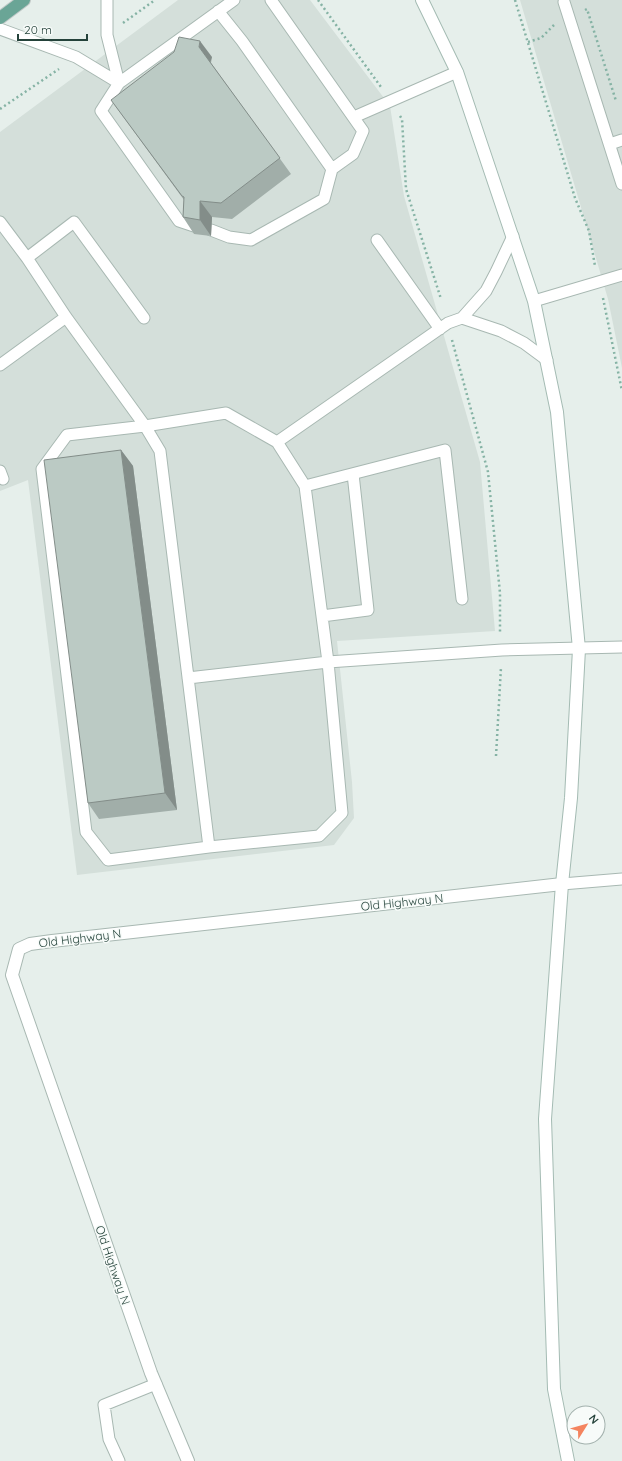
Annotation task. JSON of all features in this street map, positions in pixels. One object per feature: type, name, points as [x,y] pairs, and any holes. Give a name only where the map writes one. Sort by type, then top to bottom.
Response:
[{"type":"main road","points":[[0,18],[24,0]]},
{"type":"main road","points":[[422,0],[457,72],[534,300],[557,412],[579,649],[571,798],[562,884],[546,1119],[554,1389],[568,1461]]},
{"type":"main road","name":"Old Highway N","points":[[188,1461],[156,1384],[12,975],[19,949],[30,944],[52,941],[562,884]]},
{"type":"lane","points":[[107,0],[107,35],[119,83]]},
{"type":"lane","points":[[194,226],[179,221],[101,111],[119,83],[234,0]]},
{"type":"lane","points":[[211,230],[229,236],[251,240],[324,199],[332,170],[354,154],[363,131],[271,0]]},
{"type":"lane","points":[[565,1],[622,184]]},
{"type":"lane","points":[[218,11],[242,41],[332,170]]},
{"type":"lane","points":[[0,29],[76,57],[119,83]]},
{"type":"lane","points":[[354,117],[457,72]]},
{"type":"lane","points":[[610,144],[622,140]]},
{"type":"lane","points":[[0,222],[27,258],[66,317],[145,426],[160,451],[210,847]]},
{"type":"lane","points":[[27,258],[74,222],[144,318]]},
{"type":"lane","points":[[277,442],[444,326],[462,318],[486,291],[513,236]]},
{"type":"lane","points":[[377,240],[444,326]]},
{"type":"lane","points":[[534,300],[622,275]]},
{"type":"lane","points":[[0,365],[66,317]]},
{"type":"lane","points":[[462,318],[502,332],[524,343],[547,360]]},
{"type":"lane","points":[[226,413],[277,442],[305,486],[328,662],[342,813],[319,836],[210,847],[108,860],[86,832],[42,469],[67,435],[145,426],[226,413]]},
{"type":"lane","points":[[305,486],[446,450],[462,599]]},
{"type":"lane","points":[[322,616],[368,610],[353,474]]},
{"type":"lane","points":[[188,678],[328,662],[502,650],[622,647]]},
{"type":"lane","points":[[562,884],[622,879]]},
{"type":"lane","points":[[119,1461],[109,1439],[104,1405],[156,1384]]},
{"type":"path","points":[[318,0],[374,76],[402,118],[406,189],[444,326],[488,472],[500,593],[499,628],[502,650],[496,756]]},
{"type":"path","points":[[516,0],[575,198],[589,231],[598,282],[603,298],[622,391]]},
{"type":"shaded area","points":[[178,0],[310,0],[390,106],[404,196],[480,462],[495,631],[337,641],[352,782],[354,818],[334,845],[77,875],[28,480],[0,491],[0,132]]},
{"type":"shaded area","points":[[520,0],[622,0],[622,368],[608,299]]},
{"type":"building","points":[[179,37],[200,41],[199,47],[280,158],[221,203],[200,201],[200,220],[183,217],[184,197],[111,100],[174,52]]},
{"type":"building","points":[[121,450],[165,793],[88,803],[44,460]]}]
